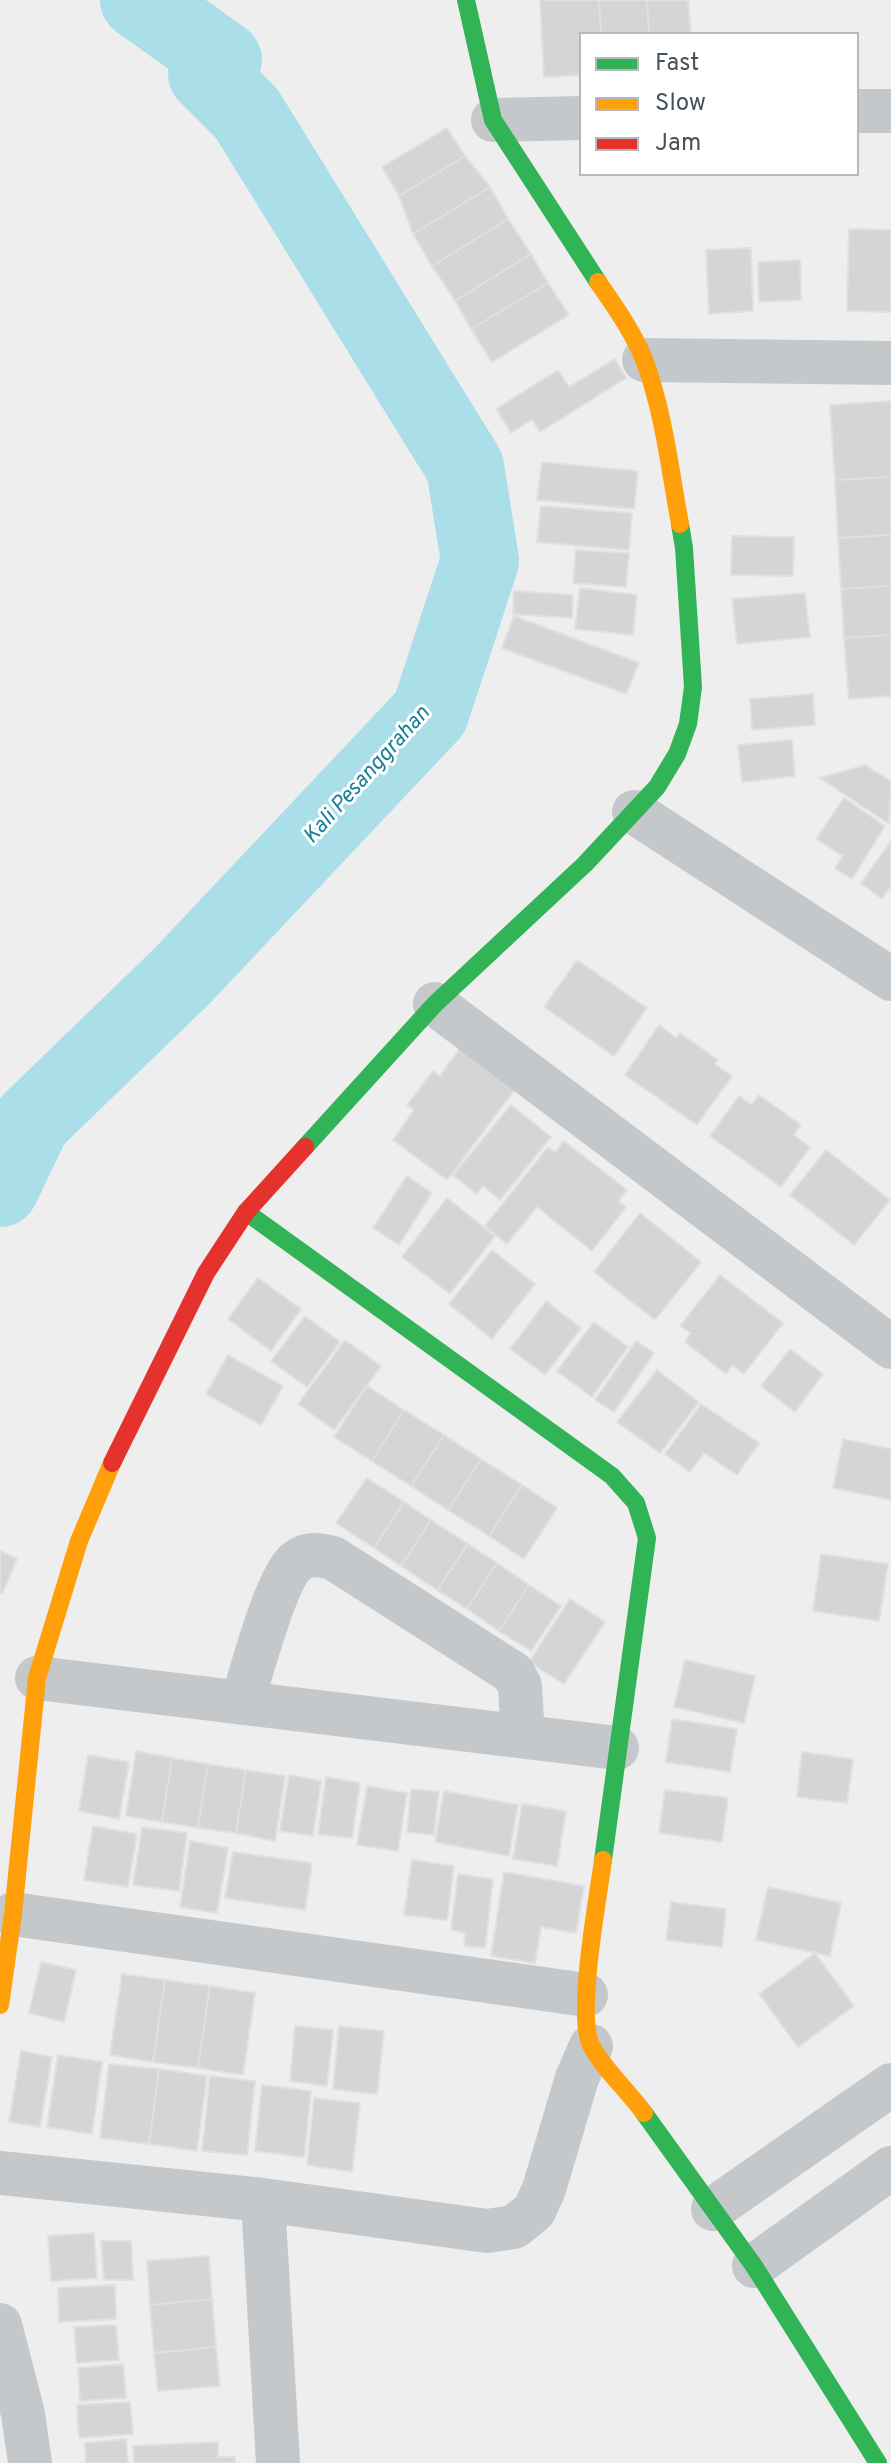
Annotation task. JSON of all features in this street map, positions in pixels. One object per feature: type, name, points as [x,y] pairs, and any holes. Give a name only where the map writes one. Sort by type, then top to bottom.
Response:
[{"type":"street","points":[[0,2005],[13,1914],[37,1678],[79,1541],[119,1446],[200,1285],[246,1212],[435,1004],[585,864],[657,787],[677,754],[688,724],[693,687],[684,548],[660,411],[644,360],[622,317],[493,120],[466,0]]},
{"type":"street","points":[[859,111],[891,111]]},
{"type":"street","points":[[493,120],[579,118]]},
{"type":"street","points":[[644,360],[891,363]]},
{"type":"street","points":[[634,812],[891,979]]},
{"type":"street","points":[[435,1004],[891,1347]]},
{"type":"street","points":[[246,1212],[631,1492],[639,1506],[647,1538],[617,1748],[586,1995],[585,2028],[591,2046],[635,2100],[754,2266],[878,2463]]},
{"type":"street","points":[[242,1703],[279,1591],[295,1562],[314,1553],[333,1558],[513,1673],[520,1686],[523,1736]]},
{"type":"street","points":[[37,1678],[617,1748]]},
{"type":"street","points":[[13,1914],[586,1995]]},
{"type":"street","points":[[0,2173],[263,2200],[487,2231],[514,2227],[534,2211],[544,2189],[565,2111],[591,2046]]},
{"type":"street","points":[[713,2209],[891,2085]]},
{"type":"street","points":[[754,2266],[891,2168]]},
{"type":"street","points":[[263,2200],[278,2463]]},
{"type":"street","points":[[0,2325],[23,2414],[30,2463]]},
{"type":"building","points":[[540,0],[599,0],[601,32],[579,32],[579,75],[544,77]]},
{"type":"building","points":[[599,0],[647,0],[649,32],[601,32]]},
{"type":"building","points":[[647,0],[688,0],[691,32],[649,32]]},
{"type":"building","points":[[447,128],[465,156],[399,196],[382,167]]},
{"type":"building","points":[[465,156],[490,187],[413,234],[399,196]]},
{"type":"building","points":[[490,187],[508,219],[432,266],[413,234]]},
{"type":"building","points":[[508,219],[531,254],[455,301],[432,266]]},
{"type":"building","points":[[849,229],[891,230],[891,312],[847,311]]},
{"type":"building","points":[[751,248],[753,311],[709,314],[706,250]]},
{"type":"building","points":[[531,254],[548,283],[471,329],[455,301]]},
{"type":"building","points":[[800,260],[801,300],[759,302],[758,262]]},
{"type":"building","points":[[548,283],[569,315],[492,362],[471,329]]},
{"type":"building","points":[[615,359],[626,378],[540,432],[532,419],[511,433],[496,409],[558,370],[569,387]]},
{"type":"building","points":[[891,401],[891,477],[835,480],[830,405]]},
{"type":"building","points":[[542,462],[638,471],[634,509],[537,500]]},
{"type":"building","points":[[891,477],[891,535],[838,538],[835,480]]},
{"type":"building","points":[[541,506],[632,513],[629,550],[537,542]]},
{"type":"building","points":[[891,535],[891,586],[841,589],[838,538]]},
{"type":"building","points":[[732,536],[794,537],[793,576],[731,575]]},
{"type":"building","points":[[576,550],[629,553],[626,587],[573,583]]},
{"type":"building","points":[[891,586],[891,635],[844,638],[841,589]]},
{"type":"building","points":[[580,588],[637,595],[633,635],[575,629]]},
{"type":"building","points":[[514,591],[573,595],[572,618],[513,614]]},
{"type":"building","points":[[805,593],[810,637],[737,644],[732,599]]},
{"type":"building","points":[[514,616],[639,663],[626,694],[502,648]]},
{"type":"building","points":[[891,635],[891,696],[849,699],[844,638]]},
{"type":"building","points":[[813,694],[815,725],[752,730],[750,699]]},
{"type":"building","points":[[792,740],[795,776],[742,782],[738,745]]},
{"type":"building","points":[[865,765],[891,781],[889,824],[820,778]]},
{"type":"building","points":[[844,798],[885,826],[852,879],[835,868],[843,856],[816,839]]},
{"type":"building","points":[[891,841],[891,890],[882,899],[861,883]]},
{"type":"building","points":[[577,960],[647,1008],[614,1056],[544,1007]]},
{"type":"building","points":[[659,1025],[676,1038],[680,1033],[718,1060],[715,1064],[732,1076],[697,1125],[625,1075]]},
{"type":"building","points":[[461,1047],[516,1088],[447,1180],[393,1140],[414,1110],[407,1105],[433,1071],[440,1076]]},
{"type":"building","points":[[759,1095],[801,1125],[794,1135],[810,1147],[781,1187],[710,1136],[739,1096],[752,1105]]},
{"type":"building","points":[[511,1105],[551,1137],[500,1200],[483,1186],[477,1194],[453,1175]]},
{"type":"building","points":[[564,1141],[627,1190],[618,1201],[626,1207],[592,1251],[537,1207],[507,1244],[485,1226],[548,1147],[555,1152]]},
{"type":"building","points":[[826,1150],[890,1200],[854,1245],[790,1195]]},
{"type":"building","points":[[407,1176],[432,1193],[399,1245],[373,1228]]},
{"type":"building","points":[[447,1198],[495,1236],[450,1294],[402,1257]]},
{"type":"building","points":[[640,1213],[701,1262],[655,1320],[594,1272]]},
{"type":"building","points":[[492,1250],[535,1284],[492,1339],[449,1304]]},
{"type":"building","points":[[720,1275],[783,1323],[744,1374],[732,1365],[726,1374],[685,1342],[691,1333],[680,1326]]},
{"type":"building","points":[[258,1278],[301,1309],[271,1351],[228,1319]]},
{"type":"building","points":[[546,1301],[581,1328],[545,1375],[510,1349]]},
{"type":"building","points":[[305,1316],[340,1342],[307,1387],[271,1361]]},
{"type":"building","points":[[594,1322],[628,1347],[592,1397],[557,1371]]},
{"type":"building","points":[[345,1340],[381,1366],[334,1430],[298,1404]]},
{"type":"building","points":[[636,1341],[654,1353],[614,1412],[595,1400]]},
{"type":"building","points":[[790,1349],[823,1374],[795,1412],[761,1386]]},
{"type":"building","points":[[228,1355],[283,1386],[261,1425],[206,1394]]},
{"type":"building","points":[[657,1370],[699,1402],[660,1453],[617,1422]]},
{"type":"building","points":[[367,1386],[404,1410],[372,1461],[334,1437]]},
{"type":"building","points":[[701,1404],[759,1443],[737,1475],[704,1453],[690,1472],[665,1454]]},
{"type":"building","points":[[404,1410],[444,1435],[411,1486],[372,1461]]},
{"type":"building","points":[[444,1435],[481,1459],[448,1510],[411,1486]]},
{"type":"building","points":[[843,1439],[891,1449],[891,1500],[833,1488]]},
{"type":"building","points":[[481,1459],[522,1485],[489,1536],[448,1510]]},
{"type":"building","points":[[367,1478],[404,1502],[374,1548],[336,1523]]},
{"type":"building","points":[[522,1485],[557,1508],[524,1559],[489,1536]]},
{"type":"building","points":[[404,1502],[431,1520],[401,1566],[374,1548]]},
{"type":"building","points":[[431,1520],[468,1544],[437,1590],[401,1566]]},
{"type":"building","points":[[468,1544],[497,1563],[467,1609],[437,1590]]},
{"type":"building","points":[[0,1551],[17,1559],[2,1594],[0,1593]]},
{"type":"building","points":[[821,1554],[888,1564],[879,1621],[813,1611]]},
{"type":"building","points":[[497,1563],[529,1585],[499,1631],[467,1609]]},
{"type":"building","points":[[529,1585],[561,1606],[531,1651],[499,1631]]},
{"type":"building","points":[[570,1599],[605,1622],[564,1684],[529,1662]]},
{"type":"building","points":[[685,1660],[755,1676],[744,1723],[674,1707]]},
{"type":"building","points":[[672,1719],[737,1729],[730,1772],[666,1762]]},
{"type":"building","points":[[136,1751],[172,1758],[162,1822],[126,1816]]},
{"type":"building","points":[[802,1752],[853,1759],[847,1803],[797,1797]]},
{"type":"building","points":[[88,1755],[129,1762],[119,1819],[79,1811]]},
{"type":"building","points":[[172,1758],[208,1764],[198,1828],[162,1822]]},
{"type":"building","points":[[208,1764],[246,1770],[236,1833],[198,1828]]},
{"type":"building","points":[[246,1770],[285,1776],[275,1841],[236,1833]]},
{"type":"building","points":[[289,1775],[321,1781],[313,1836],[280,1831]]},
{"type":"building","points":[[326,1777],[360,1783],[352,1838],[318,1834]]},
{"type":"building","points":[[367,1786],[407,1793],[398,1851],[357,1845]]},
{"type":"building","points":[[411,1789],[439,1792],[434,1835],[407,1832]]},
{"type":"building","points":[[665,1790],[728,1798],[722,1842],[659,1833]]},
{"type":"building","points":[[444,1791],[518,1805],[509,1856],[435,1842]]},
{"type":"building","points":[[522,1804],[566,1811],[557,1866],[513,1859]]},
{"type":"building","points":[[93,1826],[137,1834],[128,1887],[84,1880]]},
{"type":"building","points":[[142,1827],[187,1833],[179,1891],[133,1885]]},
{"type":"building","points":[[190,1841],[228,1848],[217,1913],[180,1907]]},
{"type":"building","points":[[233,1852],[312,1863],[305,1910],[225,1898]]},
{"type":"building","points":[[412,1860],[454,1866],[447,1920],[404,1915]]},
{"type":"building","points":[[504,1872],[584,1886],[576,1933],[541,1927],[535,1963],[491,1956]]},
{"type":"building","points":[[458,1874],[493,1879],[485,1948],[464,1946],[465,1933],[451,1930]]},
{"type":"building","points":[[768,1887],[841,1903],[830,1956],[756,1940]]},
{"type":"building","points":[[671,1902],[726,1909],[722,1947],[666,1940]]},
{"type":"building","points":[[815,1953],[854,2006],[798,2047],[759,1994]]},
{"type":"building","points":[[41,1962],[76,1970],[64,2022],[29,2013]]},
{"type":"building","points":[[122,1974],[165,1980],[153,2062],[110,2055]]},
{"type":"building","points":[[165,1980],[210,1986],[198,2068],[153,2062]]},
{"type":"building","points":[[210,1986],[255,1993],[243,2075],[198,2068]]},
{"type":"building","points":[[295,2026],[333,2030],[327,2086],[290,2081]]},
{"type":"building","points":[[339,2026],[384,2031],[377,2094],[333,2089]]},
{"type":"building","points":[[21,2051],[52,2057],[40,2127],[9,2122]]},
{"type":"building","points":[[58,2055],[102,2062],[92,2134],[47,2127]]},
{"type":"building","points":[[109,2064],[159,2069],[149,2144],[100,2138]]},
{"type":"building","points":[[159,2069],[207,2076],[197,2151],[149,2144]]},
{"type":"building","points":[[210,2076],[255,2081],[247,2155],[202,2151]]},
{"type":"building","points":[[262,2085],[311,2091],[304,2157],[255,2151]]},
{"type":"building","points":[[314,2098],[360,2103],[352,2172],[307,2165]]},
{"type":"building","points":[[94,2233],[97,2278],[51,2281],[48,2236]]},
{"type":"building","points":[[101,2241],[131,2241],[133,2280],[104,2280]]},
{"type":"building","points":[[209,2256],[212,2299],[150,2305],[147,2261]]},
{"type":"building","points":[[115,2285],[116,2319],[59,2322],[58,2288]]},
{"type":"building","points":[[212,2299],[216,2347],[154,2353],[150,2305]]},
{"type":"building","points":[[116,2325],[119,2360],[77,2363],[74,2327]]},
{"type":"building","points":[[216,2347],[220,2386],[158,2391],[154,2353]]},
{"type":"building","points":[[123,2364],[126,2398],[80,2401],[78,2368]]},
{"type":"building","points":[[130,2402],[133,2434],[79,2438],[77,2405]]},
{"type":"building","points":[[126,2439],[128,2463],[86,2463],[85,2443]]},
{"type":"building","points":[[218,2442],[218,2457],[235,2457],[235,2463],[134,2463],[133,2446]]},
{"type":"waterway","name":"Kali Pesanggrahan","points":[[0,1188],[32,1121],[182,976],[430,713],[480,561],[465,467],[247,114],[207,74],[223,60],[139,0]]},
{"type":"traffic: fast","points":[[466,0],[493,120],[598,282]]},
{"type":"traffic: fast","points":[[305,1147],[435,1004],[585,864],[657,787],[677,754],[688,724],[693,687],[680,524]]},
{"type":"traffic: fast","points":[[246,1212],[612,1476],[636,1503],[647,1538],[603,1860]]},
{"type":"traffic: fast","points":[[644,2113],[754,2266],[878,2463]]},
{"type":"traffic: slow","points":[[598,282],[641,351],[652,382],[680,524]]},
{"type":"traffic: slow","points":[[0,2005],[13,1914],[37,1678],[79,1541],[112,1463]]},
{"type":"traffic: slow","points":[[603,1860],[587,1983],[587,2030],[596,2053],[644,2113]]},
{"type":"traffic: jam","points":[[112,1463],[206,1273],[246,1212],[305,1147]]}]
